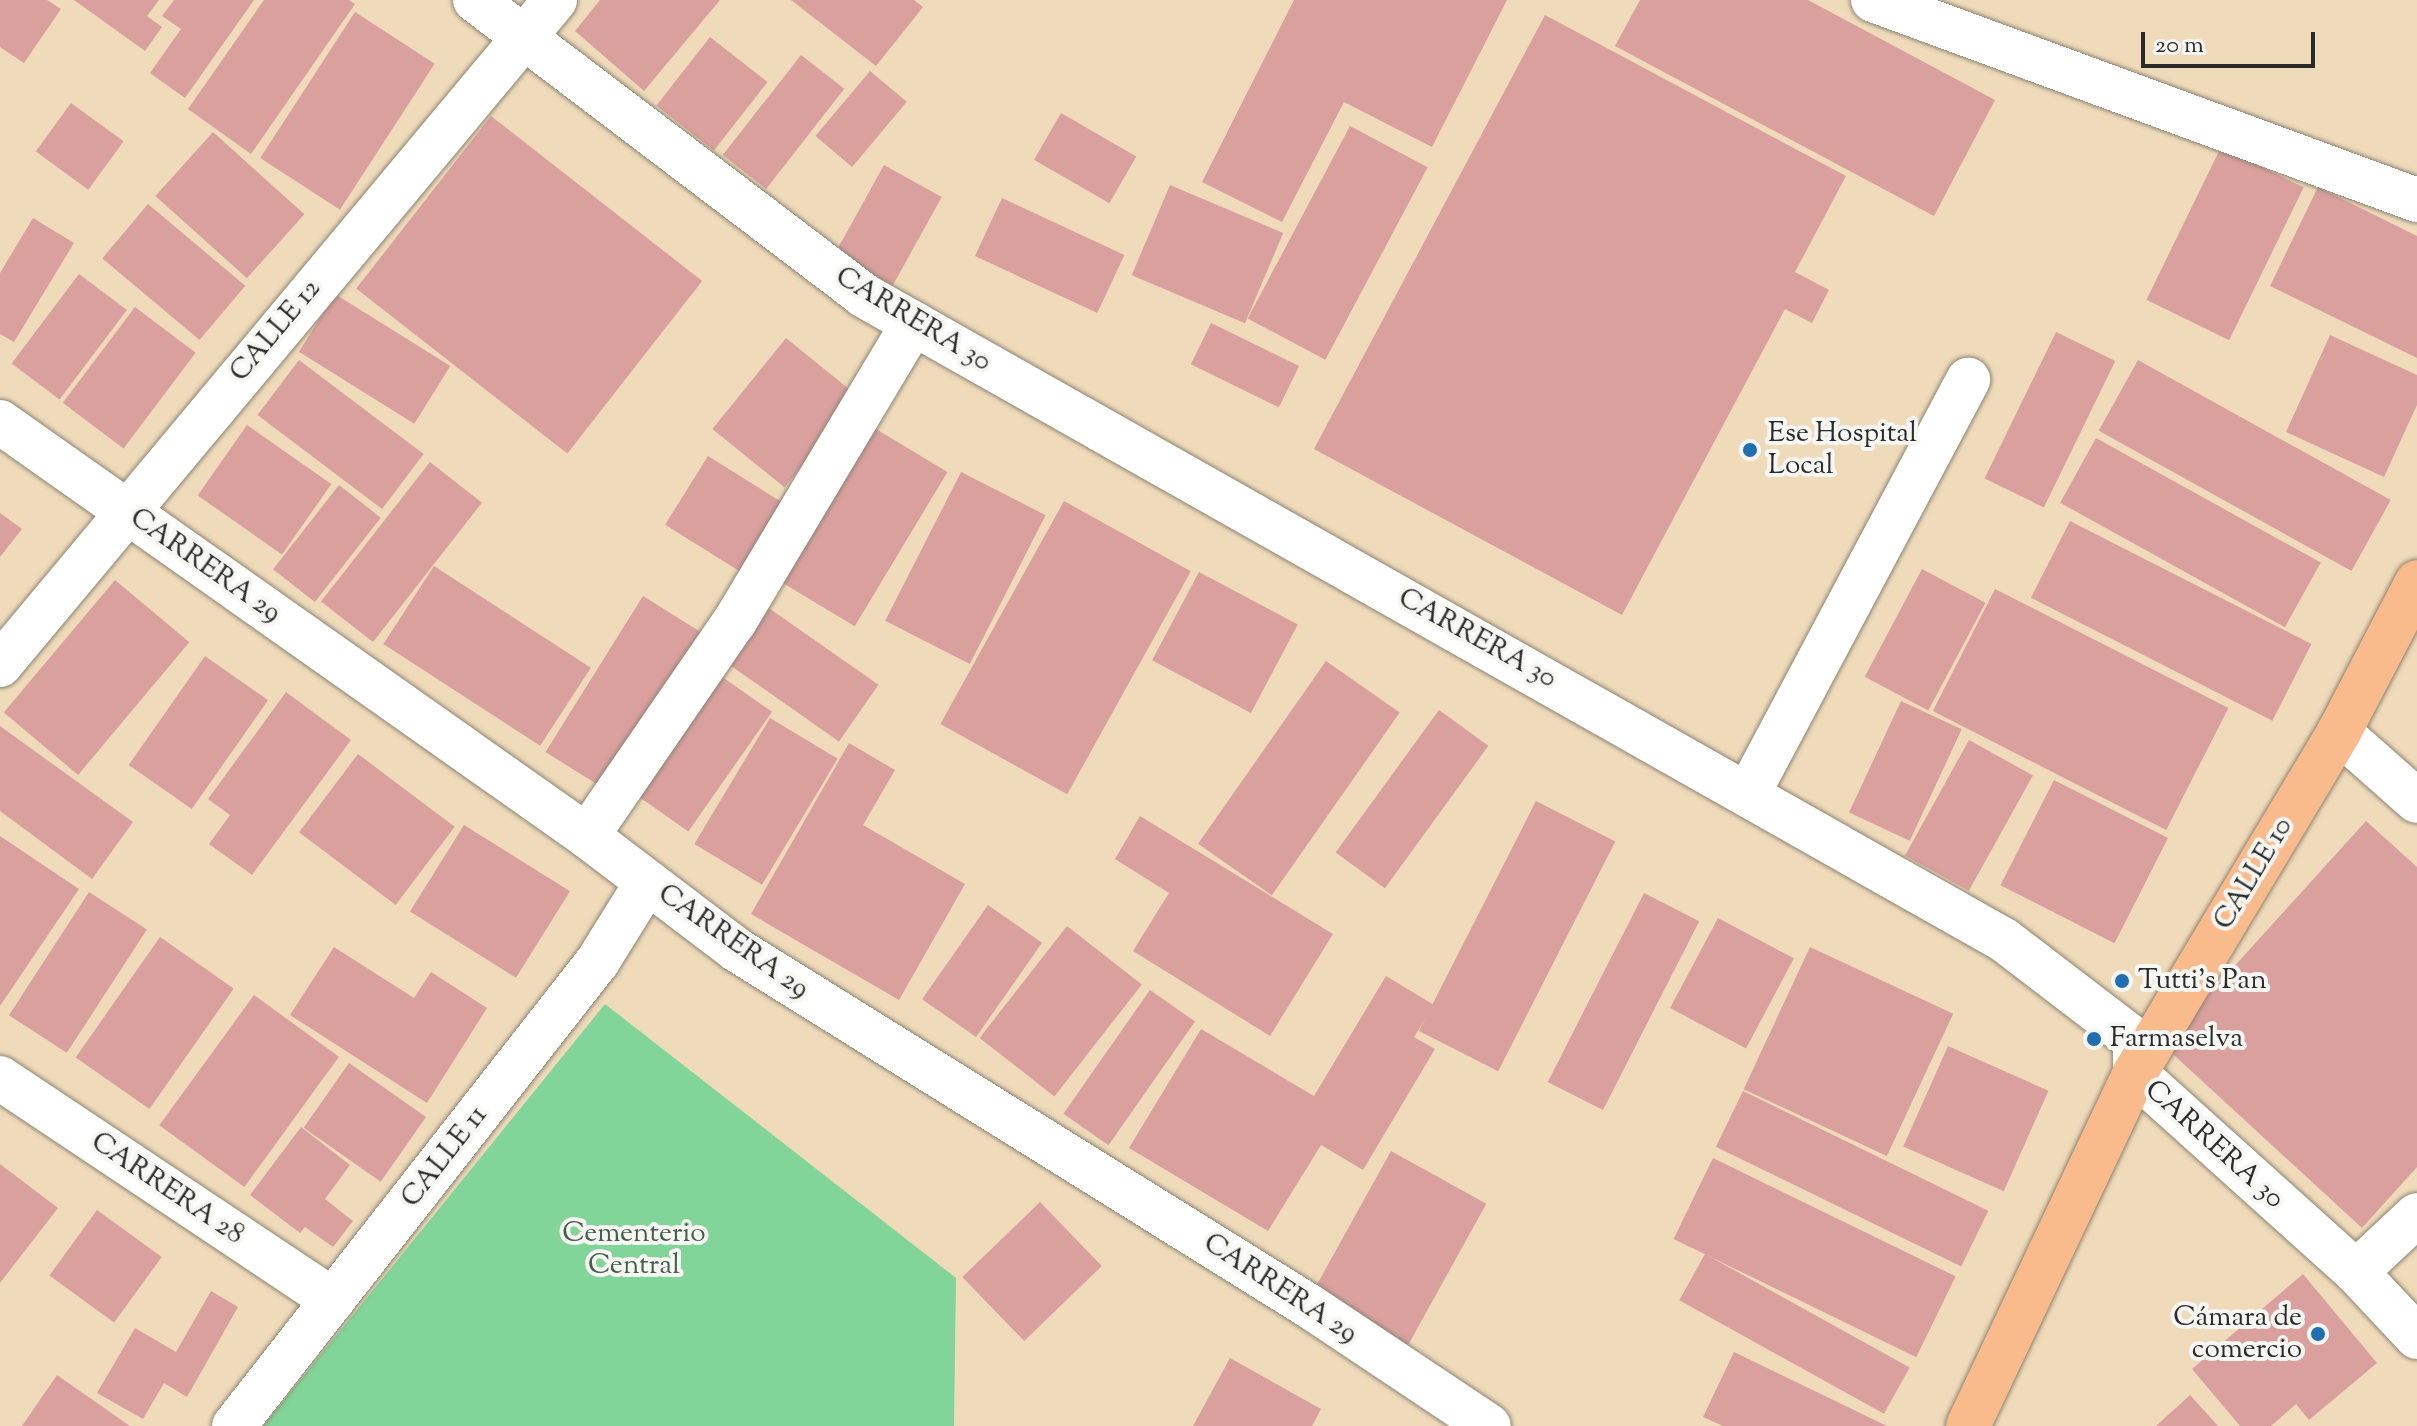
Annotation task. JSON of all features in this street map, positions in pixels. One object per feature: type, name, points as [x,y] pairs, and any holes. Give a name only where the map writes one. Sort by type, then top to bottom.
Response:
[{"type":"main road","name":"CALLE 10","points":[[1968,1426],[2135,1073],[2339,732],[2417,582]]},
{"type":"street","name":"CARRERA 30","points":[[475,0],[863,295],[1749,792],[2004,940],[2135,1040],[2135,1073],[2356,1272],[2417,1337]]},
{"type":"street","name":"CALLE 12","points":[[0,665],[555,0]]},
{"type":"street","points":[[1873,0],[2417,200]]},
{"type":"street","points":[[587,836],[735,621],[913,323]]},
{"type":"street","points":[[1749,792],[1968,380]]},
{"type":"street","name":"CARRERA 29","points":[[0,422],[587,836],[737,950],[1309,1306],[1489,1426]]},
{"type":"street","points":[[2339,732],[2417,801]]},
{"type":"street","name":"CALLE 11","points":[[234,1426],[598,961],[647,882]]},
{"type":"street","name":"CARRERA 28","points":[[0,1078],[333,1300]]},
{"type":"street","points":[[2356,1272],[2417,1215]]},
{"type":"green space","name":"Cementerio Central","points":[[605,1004],[956,1278],[954,1426],[263,1426]]},
{"type":"building","points":[[0,0],[47,0],[61,9],[24,63],[0,47]]},
{"type":"building","points":[[74,0],[159,0],[147,16],[162,27],[145,51]]},
{"type":"building","points":[[174,0],[254,0],[185,98],[150,73],[181,29],[162,16]]},
{"type":"building","points":[[264,0],[349,0],[355,4],[251,154],[188,109]]},
{"type":"building","points":[[600,0],[720,0],[644,91],[575,31]]},
{"type":"building","points":[[791,0],[914,0],[923,7],[876,66]]},
{"type":"building","points":[[1294,0],[1507,0],[1432,147],[1344,102],[1282,222],[1202,182]]},
{"type":"building","points":[[1640,0],[1808,0],[1995,100],[1934,216],[1615,46]]},
{"type":"building","points":[[355,12],[435,64],[340,210],[260,158]]},
{"type":"building","points":[[1545,15],[1846,176],[1795,272],[1829,290],[1812,323],[1785,309],[1622,615],[1314,449]]},
{"type":"building","points":[[710,37],[768,82],[714,151],[656,106]]},
{"type":"building","points":[[801,55],[844,89],[766,189],[723,155]]},
{"type":"building","points":[[870,71],[907,102],[852,167],[815,136]]},
{"type":"building","points":[[71,103],[124,141],[88,190],[36,152]]},
{"type":"building","points":[[1061,113],[1136,156],[1109,203],[1034,160]]},
{"type":"building","points":[[491,116],[702,281],[567,454],[356,289]]},
{"type":"building","points":[[1350,126],[1428,167],[1325,360],[1248,318]]},
{"type":"building","points":[[213,132],[304,214],[247,278],[155,196]]},
{"type":"building","points":[[2221,147],[2304,187],[2229,340],[2146,300]]},
{"type":"building","points":[[884,165],[942,197],[891,288],[834,256]]},
{"type":"building","points":[[1170,185],[1283,233],[1245,323],[1132,275]]},
{"type":"building","points":[[2318,187],[2417,236],[2417,358],[2270,286]]},
{"type":"building","points":[[1002,198],[1124,255],[1097,313],[975,256]]},
{"type":"building","points":[[148,204],[245,286],[200,340],[102,258]]},
{"type":"building","points":[[33,218],[74,243],[14,342],[0,334],[0,273]]},
{"type":"building","points":[[79,274],[127,310],[60,400],[12,363]]},
{"type":"building","points":[[335,294],[450,366],[414,424],[299,352]]},
{"type":"building","points":[[135,307],[196,353],[123,449],[63,403]]},
{"type":"building","points":[[1211,323],[1299,366],[1279,407],[1191,364]]},
{"type":"building","points":[[2056,332],[2115,361],[2044,507],[1985,479]]},
{"type":"building","points":[[2330,335],[2417,375],[2417,405],[2384,477],[2286,432]]},
{"type":"building","points":[[786,338],[858,397],[785,487],[712,429]]},
{"type":"building","points":[[299,360],[424,454],[382,509],[257,415]]},
{"type":"building","points":[[2138,360],[2391,500],[2351,571],[2099,431]]},
{"type":"building","points":[[866,423],[947,472],[855,626],[773,577]]},
{"type":"building","points":[[247,425],[331,484],[282,555],[198,495]]},
{"type":"building","points":[[2096,438],[2321,563],[2285,627],[2060,503]]},
{"type":"building","points":[[708,456],[783,503],[740,571],[665,525]]},
{"type":"building","points":[[430,462],[482,503],[373,642],[321,601]]},
{"type":"building","points":[[961,472],[1046,515],[970,664],[885,621]]},
{"type":"building","points":[[339,485],[381,518],[315,602],[273,569]]},
{"type":"building","points":[[1064,501],[1191,571],[1067,794],[940,724]]},
{"type":"building","points":[[0,513],[22,529],[0,557]]},
{"type":"building","points":[[2070,521],[2311,644],[2272,721],[2031,598]]},
{"type":"building","points":[[434,566],[591,668],[540,746],[383,644]]},
{"type":"building","points":[[1922,569],[1986,603],[1928,711],[1865,677]]},
{"type":"building","points":[[1199,572],[1298,625],[1251,713],[1152,660]]},
{"type":"building","points":[[115,580],[189,642],[78,775],[4,713]]},
{"type":"building","points":[[1995,589],[2228,708],[2166,830],[1933,711]]},
{"type":"building","points":[[643,596],[707,636],[609,792],[545,752]]},
{"type":"building","points":[[763,604],[879,685],[839,741],[723,661]]},
{"type":"building","points":[[205,656],[268,700],[192,809],[129,765]]},
{"type":"building","points":[[1326,661],[1400,713],[1272,895],[1198,844]]},
{"type":"building","points":[[718,674],[772,712],[688,831],[634,794]]},
{"type":"building","points":[[286,692],[351,740],[252,875],[209,844],[230,815],[208,799]]},
{"type":"building","points":[[1901,701],[1962,729],[1910,841],[1849,812]]},
{"type":"building","points":[[1439,710],[1488,746],[1385,888],[1336,852]]},
{"type":"building","points":[[770,718],[838,759],[762,885],[694,844]]},
{"type":"building","points":[[0,726],[133,822],[92,879],[0,811]]},
{"type":"building","points":[[1969,740],[2033,775],[1969,891],[1905,855]]},
{"type":"building","points":[[849,743],[895,770],[863,825],[965,884],[899,1000],[751,914]]},
{"type":"building","points":[[358,754],[455,827],[396,905],[299,832]]},
{"type":"building","points":[[2054,780],[2168,838],[2114,943],[2000,885]]},
{"type":"building","points":[[1536,801],[1615,841],[1498,1071],[1419,1031]]},
{"type":"building","points":[[1140,816],[1333,934],[1270,1036],[1133,951],[1169,893],[1115,859]]},
{"type":"building","points":[[2366,821],[2417,867],[2417,1167],[2362,1228],[2163,1045]]},
{"type":"building","points":[[464,825],[570,891],[516,978],[410,912]]},
{"type":"building","points":[[0,836],[79,889],[0,1006]]},
{"type":"building","points":[[89,892],[147,930],[67,1053],[9,1015]]},
{"type":"building","points":[[1644,893],[1699,921],[1603,1110],[1548,1082]]},
{"type":"building","points":[[988,905],[1042,943],[976,1037],[922,999]]},
{"type":"building","points":[[1718,918],[1794,958],[1746,1048],[1670,1008]]},
{"type":"building","points":[[1067,926],[1142,984],[1054,1096],[980,1038]]},
{"type":"building","points":[[160,937],[234,989],[149,1109],[76,1057]]},
{"type":"building","points":[[334,947],[414,998],[431,972],[487,1008],[427,1103],[290,1015]]},
{"type":"building","points":[[1810,947],[1953,1014],[1887,1156],[1744,1089]]},
{"type":"building","points":[[1386,976],[1434,1005],[1414,1037],[1435,1049],[1363,1170],[1321,1145],[1268,1231],[1129,1148],[1201,1029],[1314,1096]]},
{"type":"building","points":[[1150,990],[1195,1022],[1108,1145],[1063,1114]]},
{"type":"building","points":[[254,995],[339,1057],[244,1187],[159,1125]]},
{"type":"building","points":[[1948,1046],[2048,1091],[2004,1191],[1903,1146]]},
{"type":"building","points":[[349,1063],[426,1117],[381,1182],[304,1128]]},
{"type":"building","points":[[1743,1091],[1988,1211],[1961,1266],[1716,1147]]},
{"type":"building","points":[[301,1127],[350,1165],[325,1199],[353,1221],[333,1247],[305,1227],[300,1233],[250,1195]]},
{"type":"building","points":[[1391,1151],[1486,1204],[1404,1353],[1309,1300]]},
{"type":"building","points":[[1713,1158],[1956,1276],[1916,1357],[1674,1239]]},
{"type":"building","points":[[0,1164],[58,1208],[0,1283]]},
{"type":"building","points":[[1040,1202],[1102,1266],[1024,1341],[962,1277]]},
{"type":"building","points":[[97,1210],[162,1257],[114,1323],[49,1276]]},
{"type":"building","points":[[1705,1254],[1910,1367],[1884,1414],[1679,1300]]},
{"type":"building","points":[[2303,1274],[2377,1363],[2309,1420],[2296,1404],[2271,1426],[2240,1426],[2192,1369]]},
{"type":"building","points":[[211,1291],[238,1307],[187,1397],[164,1383],[143,1419],[97,1393],[135,1328],[176,1352]]},
{"type":"building","points":[[1734,1352],[1887,1426],[1723,1426],[1703,1417]]},
{"type":"building","points":[[1230,1358],[1321,1409],[1312,1426],[1193,1426]]},
{"type":"building","points":[[57,1375],[130,1426],[22,1426]]},
{"type":"building","points":[[2190,1395],[2218,1426],[2156,1426]]},
{"type":"place","name":"Ese Hospital Local","points":[[1750,450]]},
{"type":"place","name":"Tutti's Pan","points":[[2122,981]]},
{"type":"place","name":"Farmaselva","points":[[2094,1039]]},
{"type":"place","name":"Cámara de comercio","points":[[2318,1334]]}]
